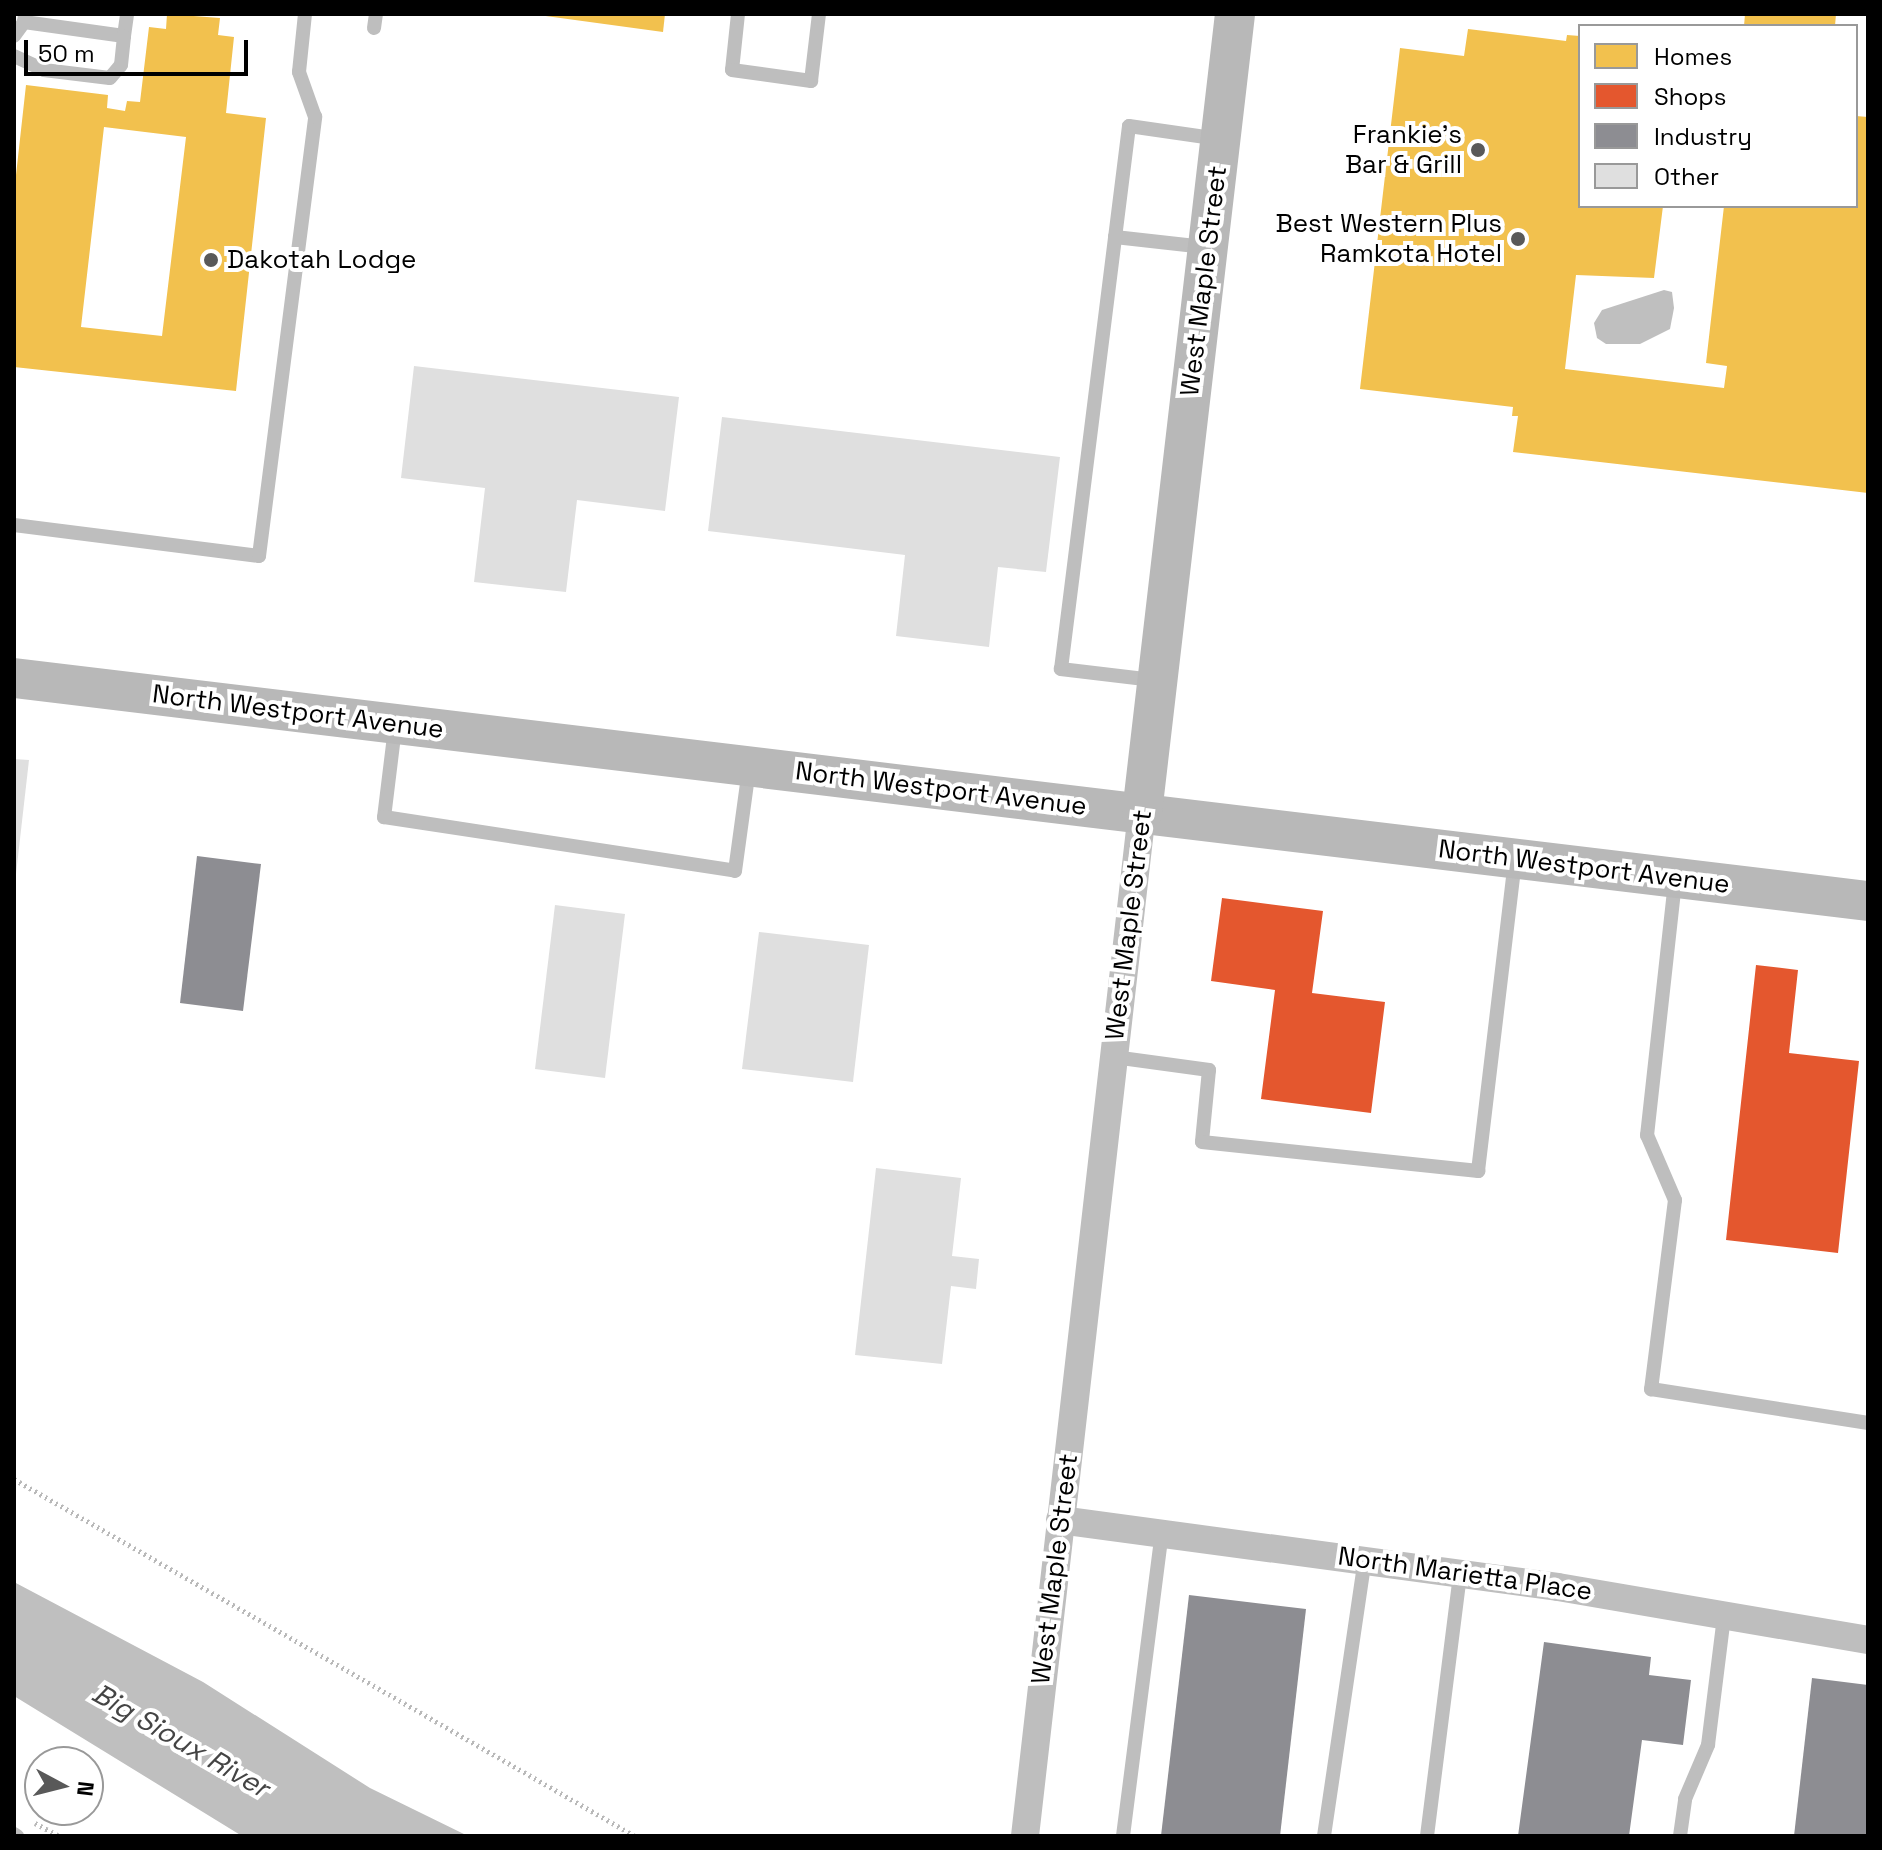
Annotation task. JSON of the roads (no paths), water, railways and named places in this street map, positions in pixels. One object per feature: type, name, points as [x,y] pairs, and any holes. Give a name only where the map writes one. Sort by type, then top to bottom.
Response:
[{"type":"main road","name":"West Maple Street","points":[[1142,813],[1235,14]]},
{"type":"main road","name":"North Westport Avenue","points":[[14,678],[1868,901]]},
{"type":"street","name":"West Maple Street","points":[[1025,1836],[1142,813]]},
{"type":"street","name":"North Marietta Place","points":[[1060,1520],[1460,1573],[1868,1640]]},
{"type":"lane","points":[[14,56],[44,70],[110,78],[121,65],[127,14]]},
{"type":"lane","points":[[14,525],[259,556],[315,117],[299,72],[305,14]]},
{"type":"lane","points":[[738,14],[732,70],[811,81],[819,14]]},
{"type":"lane","points":[[14,36],[25,18],[124,36]]},
{"type":"lane","points":[[1158,680],[1061,669],[1129,126],[1221,139]]},
{"type":"lane","points":[[1115,237],[1208,248]]},
{"type":"lane","points":[[396,724],[384,817],[735,871],[749,766]]},
{"type":"lane","points":[[1114,1057],[1209,1070],[1202,1142],[1478,1171],[1515,858]]},
{"type":"lane","points":[[1676,878],[1647,1135],[1675,1200],[1651,1389],[1868,1423]]},
{"type":"lane","points":[[1123,1836],[1162,1533]]},
{"type":"lane","points":[[1324,1836],[1365,1560]]},
{"type":"lane","points":[[1427,1836],[1460,1573]]},
{"type":"lane","points":[[1680,1836],[1685,1799],[1708,1745],[1724,1616]]},
{"type":"water","points":[[1664,290],[1672,292],[1674,308],[1670,329],[1640,344],[1606,344],[1597,338],[1594,323],[1602,310]]},
{"type":"water","name":"Big Sioux River","points":[[14,1582],[203,1682],[370,1788],[468,1836],[242,1836],[104,1751],[104,1746],[95,1746],[14,1696]]},
{"type":"place","name":"Frankie's Bar & Grill","points":[[1478,150]]},
{"type":"place","name":"Best Western Plus Ramkota Hotel","points":[[1518,239]]},
{"type":"place","name":"Dakotah Lodge","points":[[211,260]]}]
